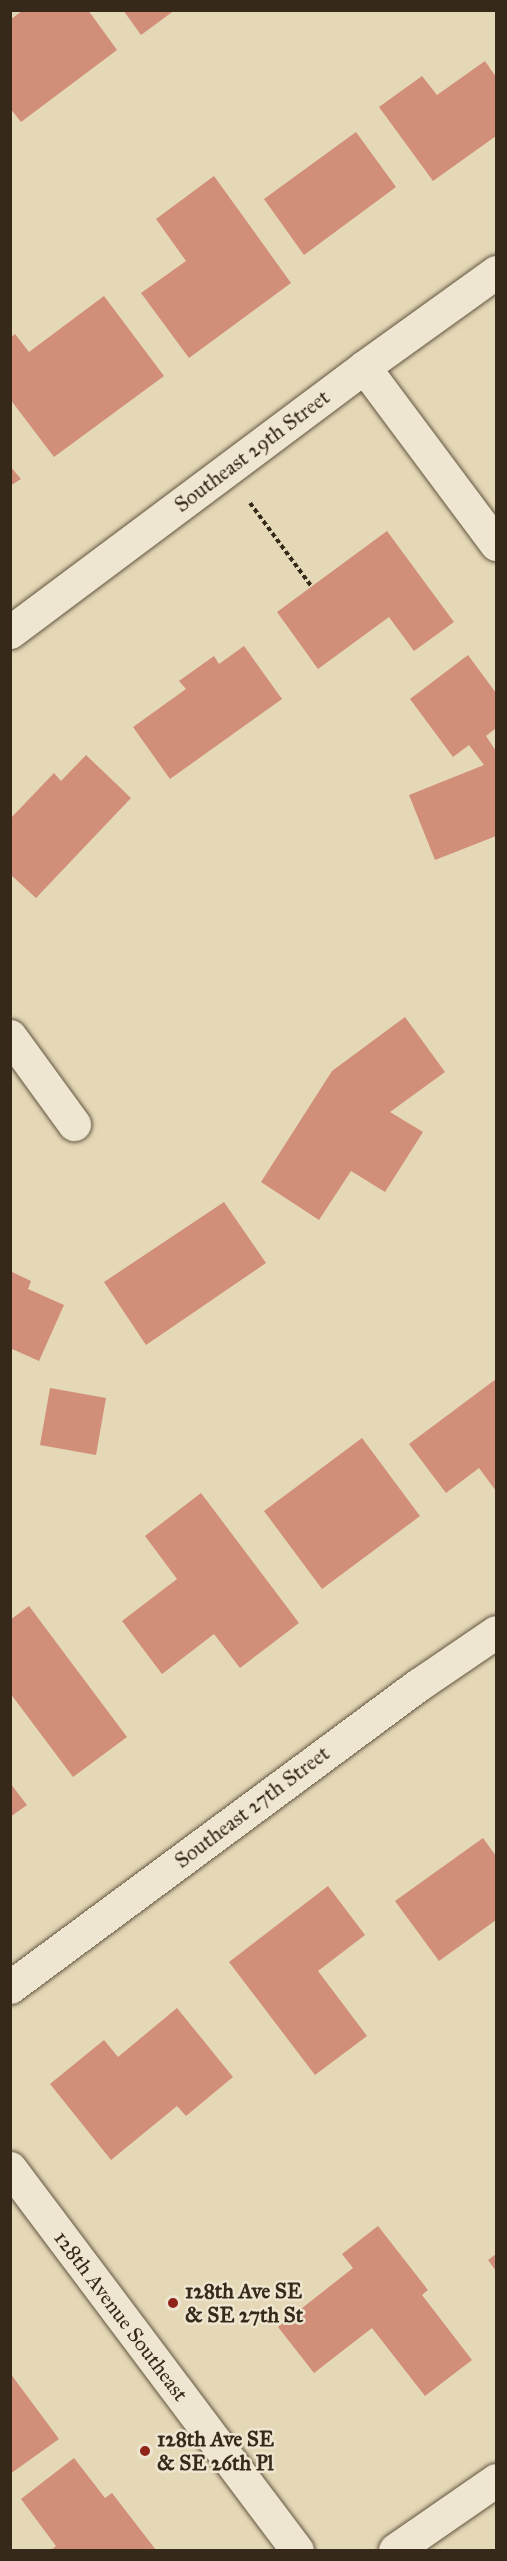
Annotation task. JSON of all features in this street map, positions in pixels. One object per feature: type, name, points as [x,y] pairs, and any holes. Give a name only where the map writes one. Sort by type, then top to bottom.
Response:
[{"type":"street","name":"Southeast 29th Street","points":[[10,632],[364,367],[496,272]]},
{"type":"street","points":[[364,367],[496,544]]},
{"type":"street","points":[[10,1036],[74,1124]]},
{"type":"street","name":"Southeast 27th Street","points":[[10,1987],[418,1684],[496,1632]]},
{"type":"street","name":"128th Avenue Southeast","points":[[10,2168],[297,2550]]},
{"type":"street","points":[[394,2550],[496,2480]]},
{"type":"path","points":[[226,470],[312,587]]},
{"type":"building","points":[[23,10],[88,10],[117,50],[21,122],[10,108],[10,20]]},
{"type":"building","points":[[123,10],[175,10],[141,35]]},
{"type":"building","points":[[485,61],[496,77],[496,136],[433,181],[379,107],[422,76],[437,95]]},
{"type":"building","points":[[356,132],[396,187],[304,255],[264,199]]},
{"type":"building","points":[[214,176],[291,283],[189,358],[141,293],[186,261],[156,219]]},
{"type":"building","points":[[104,296],[164,376],[54,457],[10,399],[10,338],[15,334],[29,352]]},
{"type":"building","points":[[10,466],[21,479],[10,486]]},
{"type":"building","points":[[387,531],[454,622],[414,651],[389,617],[318,669],[277,612]]},
{"type":"building","points":[[244,646],[282,699],[170,779],[133,727],[186,689],[179,681],[214,656],[219,664]]},
{"type":"building","points":[[468,655],[496,693],[496,728],[486,736],[496,751],[496,836],[435,860],[409,795],[484,765],[469,745],[453,757],[410,699]]},
{"type":"building","points":[[86,755],[131,798],[36,898],[10,874],[10,819],[54,773],[61,781]]},
{"type":"building","points":[[405,1017],[445,1072],[390,1112],[423,1132],[385,1192],[351,1171],[319,1220],[261,1182],[332,1071]]},
{"type":"building","points":[[224,1202],[266,1263],[146,1345],[104,1282]]},
{"type":"building","points":[[10,1271],[31,1281],[28,1289],[64,1305],[39,1361],[10,1348]]},
{"type":"building","points":[[496,1379],[496,1491],[479,1468],[446,1493],[409,1444]]},
{"type":"building","points":[[50,1388],[106,1398],[96,1455],[40,1445]]},
{"type":"building","points":[[362,1438],[420,1516],[322,1589],[264,1511]]},
{"type":"building","points":[[201,1493],[299,1623],[240,1668],[214,1634],[162,1674],[122,1621],[177,1579],[145,1536]]},
{"type":"building","points":[[29,1606],[127,1737],[73,1777],[10,1693],[10,1620]]},
{"type":"building","points":[[10,1783],[27,1805],[10,1817]]},
{"type":"building","points":[[483,1838],[496,1856],[496,1920],[439,1961],[395,1901]]},
{"type":"building","points":[[328,1886],[365,1935],[318,1971],[367,2036],[315,2075],[229,1962]]},
{"type":"building","points":[[177,2008],[233,2077],[186,2116],[177,2106],[111,2160],[50,2084],[104,2040],[118,2057]]},
{"type":"building","points":[[378,2226],[428,2290],[422,2295],[472,2360],[425,2396],[372,2328],[314,2373],[278,2327],[353,2268],[342,2254]]},
{"type":"building","points":[[496,2254],[496,2271],[488,2260]]},
{"type":"building","points":[[10,2373],[59,2439],[10,2474]]},
{"type":"building","points":[[74,2458],[105,2498],[112,2493],[156,2550],[51,2550],[56,2546],[21,2499]]},
{"type":"place","name":"128th Ave SE & SE 27th St","points":[[173,2303]]},
{"type":"place","name":"128th Ave SE & SE 26th Pl","points":[[145,2451]]}]
